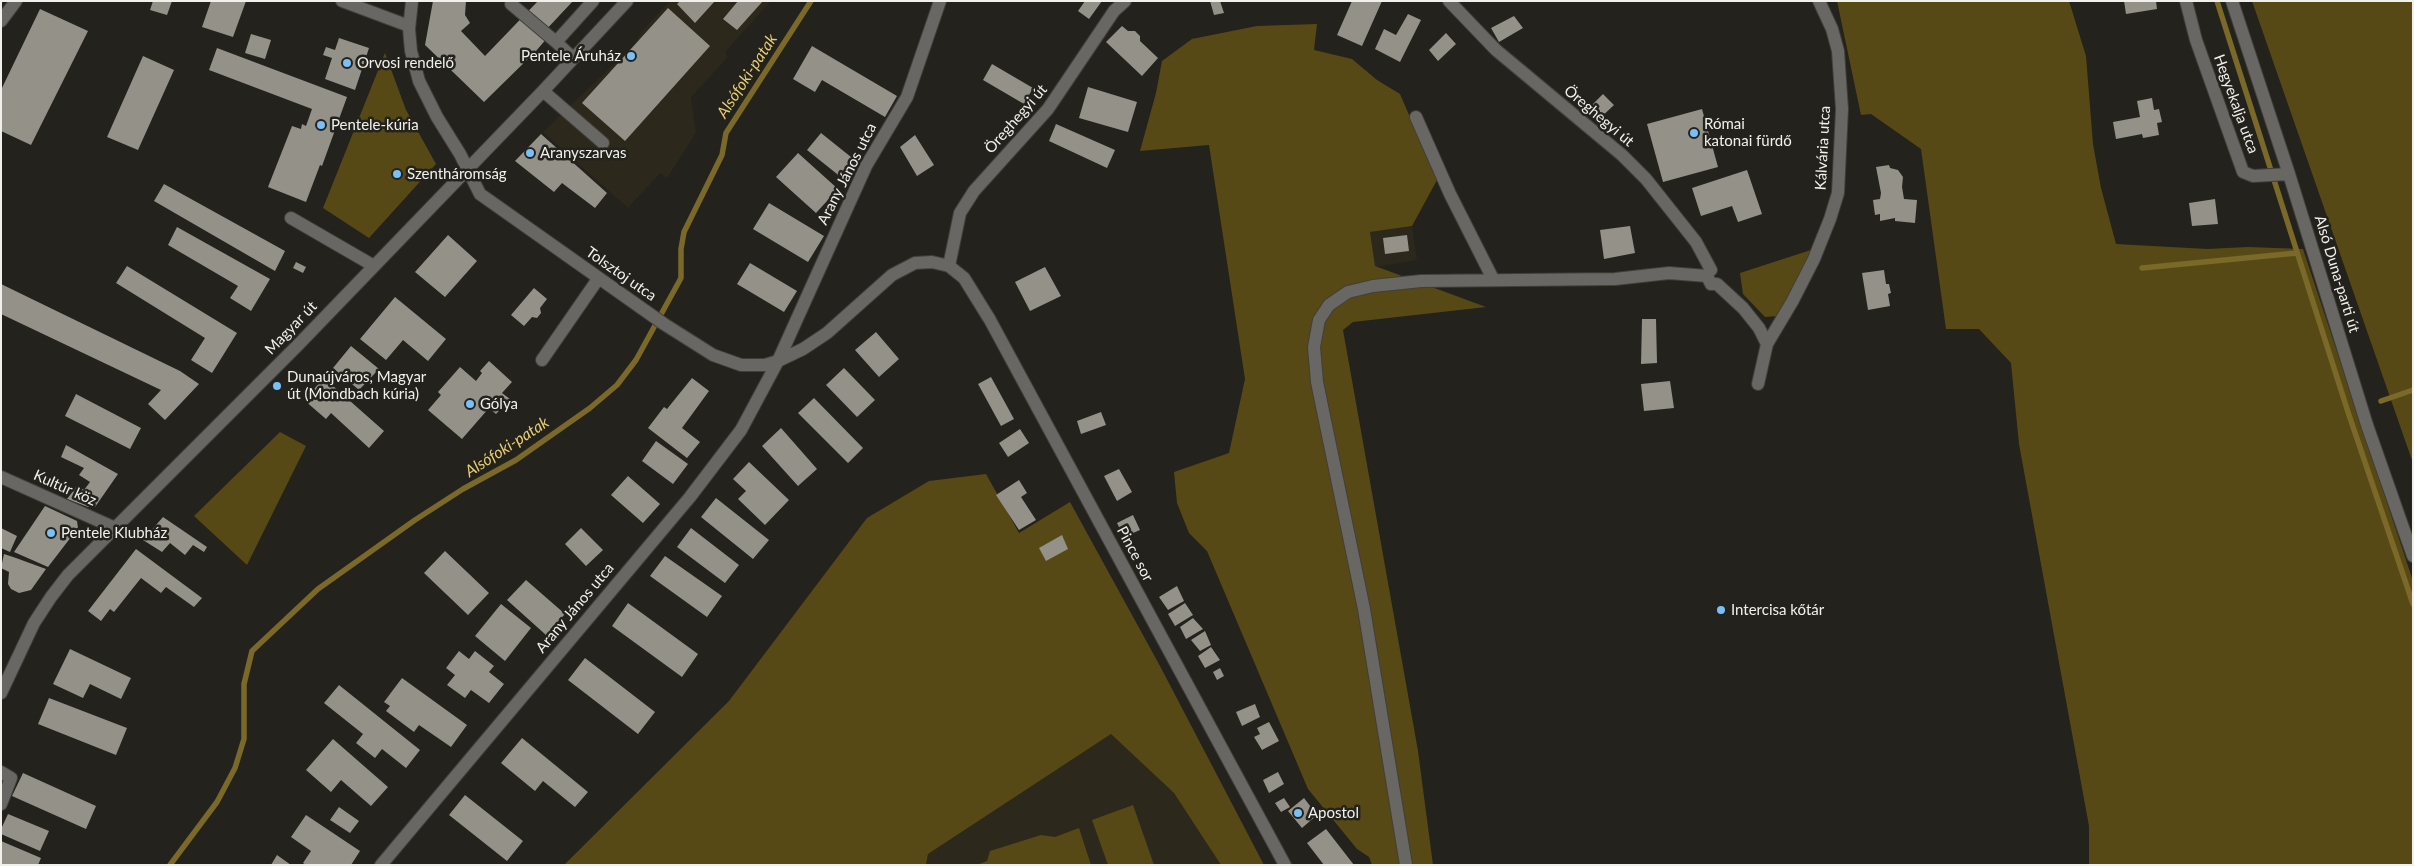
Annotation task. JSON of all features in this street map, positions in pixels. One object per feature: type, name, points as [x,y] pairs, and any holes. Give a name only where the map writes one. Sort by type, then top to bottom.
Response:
[{"type":"street","points":[[1,21],[16,1]]},
{"type":"street","points":[[342,1],[409,26]]},
{"type":"street","name":"Tolsztoj utca","points":[[412,1],[409,26],[411,52],[418,81],[468,169],[480,194],[598,279],[713,355],[741,365],[764,365],[778,361]]},
{"type":"street","points":[[556,42],[593,1]]},
{"type":"street","name":"Magyar út","points":[[1,693],[31,630],[50,597],[68,575],[374,266],[543,92],[627,1]]},
{"type":"street","name":"Arany János utca","points":[[381,865],[690,497],[740,430],[778,361],[866,166],[907,97],[940,1]]},
{"type":"street","name":"Öreghegyi út","points":[[948,266],[960,213],[974,191],[1048,109],[1114,11],[1125,1]]},
{"type":"street","name":"Öreghegyi út","points":[[1449,1],[1496,50],[1622,155],[1646,179],[1696,242],[1712,277],[1743,308],[1759,328],[1767,344]]},
{"type":"street","name":"Kálvária utca","points":[[1758,384],[1767,344],[1792,302],[1814,259],[1838,193],[1842,108],[1838,51],[1832,29],[1818,1]]},
{"type":"street","name":"Hegyekalja utca","points":[[2186,1],[2196,40],[2243,172],[2253,176],[2285,174]]},
{"type":"street","name":"Alsó Duna-parti út","points":[[2232,1],[2285,174],[2367,424],[2413,556]]},
{"type":"street","points":[[510,4],[573,58]]},
{"type":"street","points":[[543,92],[603,143]]},
{"type":"street","points":[[1416,117],[1462,220],[1493,279]]},
{"type":"street","points":[[291,218],[374,266]]},
{"type":"street","points":[[778,361],[803,350],[827,333],[892,275],[915,263],[932,262],[948,266]]},
{"type":"street","name":"Pince sor","points":[[948,266],[964,278],[990,320],[1285,865]]},
{"type":"street","points":[[1406,865],[1364,609],[1317,382],[1314,346],[1318,320],[1329,305],[1348,292],[1373,286],[1421,281],[1614,279],[1669,273],[1712,277]]},
{"type":"street","points":[[542,360],[598,279]]},
{"type":"street","name":"Kultúr köz","points":[[1,477],[115,528]]},
{"type":"street","points":[[1,772],[11,778],[1,804]]},
{"type":"shaded area","points":[[670,1],[771,1],[725,52],[728,57],[691,97],[696,133],[667,178],[660,173],[628,208],[543,132],[635,44],[642,31]]},
{"type":"shaded area","points":[[1837,1],[2069,1],[2086,56],[2093,144],[2101,188],[2116,244],[2207,249],[2248,247],[2303,249],[2413,581],[2413,865],[2089,865],[2089,826],[2019,444],[2011,363],[1979,329],[1946,329],[1921,149],[1871,114],[1861,115]]},
{"type":"shaded area","points":[[2252,1],[2413,1],[2413,463],[2406,443]]},
{"type":"shaded area","points":[[1317,24],[1314,50],[1352,59],[1377,80],[1400,94],[1437,180],[1412,226],[1370,232],[1375,266],[1486,307],[1353,322],[1343,330],[1418,751],[1433,865],[1372,865],[1369,857],[1357,849],[1308,789],[1207,551],[1189,533],[1177,503],[1174,472],[1229,453],[1245,379],[1209,145],[1140,151],[1156,93],[1162,61],[1192,39],[1257,26]]},
{"type":"shaded area","points":[[385,53],[406,110],[436,164],[369,238],[323,208]]},
{"type":"shaded area","points":[[1412,226],[1417,260],[1375,267],[1370,232]]},
{"type":"shaded area","points":[[1814,249],[1778,316],[1765,317],[1743,294],[1740,273]]},
{"type":"shaded area","points":[[280,432],[306,446],[247,565],[194,516]]},
{"type":"shaded area","points":[[986,474],[1019,533],[1070,502],[1160,666],[1264,865],[1221,865],[1174,793],[1111,734],[928,854],[926,865],[564,865],[729,701],[867,518],[929,481]]},
{"type":"shaded area","points":[[1111,734],[1174,793],[1221,865],[926,865],[928,854]]},
{"type":"shaded area","points":[[1133,805],[1154,865],[1108,865],[1092,820]]},
{"type":"shaded area","points":[[1079,828],[1091,865],[977,865],[987,861],[990,851],[1041,835],[1055,837]]},
{"type":"building","points":[[153,1],[172,1],[167,15],[150,10]]},
{"type":"building","points":[[211,1],[246,1],[233,37],[202,27]]},
{"type":"building","points":[[433,1],[466,1],[465,15],[470,23],[461,31],[485,56],[538,1],[573,1],[544,32],[548,37],[536,51],[484,102],[425,45]]},
{"type":"building","points":[[680,1],[715,1],[695,23],[677,4]]},
{"type":"building","points":[[738,1],[763,1],[737,30],[723,19]]},
{"type":"building","points":[[1085,1],[1102,1],[1089,19],[1078,11]]},
{"type":"building","points":[[1210,1],[1220,1],[1224,13],[1214,15]]},
{"type":"building","points":[[1352,1],[1382,1],[1362,46],[1337,35]]},
{"type":"building","points":[[2124,1],[2156,1],[2157,9],[2126,14]]},
{"type":"building","points":[[668,8],[710,46],[625,141],[582,103]]},
{"type":"building","points":[[40,9],[88,31],[31,145],[1,131],[1,90]]},
{"type":"building","points":[[1408,14],[1421,20],[1400,62],[1375,49],[1384,29],[1396,35]]},
{"type":"building","points":[[1514,16],[1523,28],[1499,42],[1491,28]]},
{"type":"building","points":[[1122,26],[1128,31],[1135,31],[1140,36],[1140,41],[1158,58],[1142,76],[1106,42]]},
{"type":"building","points":[[1446,33],[1456,44],[1438,61],[1429,50]]},
{"type":"building","points":[[251,34],[271,40],[265,59],[245,53]]},
{"type":"building","name":"Orvosi rendelő","points":[[339,38],[369,48],[355,90],[325,79],[332,58],[323,55],[326,47],[335,50]]},
{"type":"building","points":[[812,46],[897,96],[885,117],[822,80],[815,92],[793,79]]},
{"type":"building","name":"Pentele-kúria","points":[[217,48],[347,97],[322,166],[320,165],[306,202],[268,187],[292,126],[301,129],[302,124],[306,126],[312,109],[209,70]]},
{"type":"building","points":[[143,56],[174,70],[138,150],[107,137]]},
{"type":"building","points":[[992,64],[1033,88],[1024,104],[983,80]]},
{"type":"building","points":[[1088,87],[1137,102],[1128,132],[1079,118]]},
{"type":"building","points":[[1603,94],[1614,105],[1597,121],[1587,110]]},
{"type":"building","points":[[2152,98],[2154,110],[2159,109],[2162,122],[2157,123],[2159,135],[2143,138],[2142,134],[2116,139],[2113,122],[2140,117],[2137,101]]},
{"type":"building","points":[[1702,109],[1718,167],[1663,182],[1647,124]]},
{"type":"building","points":[[1056,124],[1115,150],[1107,168],[1049,141]]},
{"type":"building","points":[[821,133],[856,161],[842,178],[807,150]]},
{"type":"building","points":[[541,134],[607,193],[595,208],[562,183],[554,192],[515,161]]},
{"type":"building","points":[[915,135],[934,165],[917,176],[900,147]]},
{"type":"building","points":[[798,153],[838,189],[816,213],[776,177]]},
{"type":"building","points":[[1889,165],[1890,168],[1898,170],[1903,177],[1904,199],[1917,200],[1915,223],[1895,221],[1895,218],[1880,221],[1880,214],[1875,215],[1873,200],[1880,199],[1881,193],[1876,167]]},
{"type":"building","points":[[1747,170],[1762,214],[1738,222],[1732,206],[1701,216],[1692,188]]},
{"type":"building","points":[[164,184],[285,251],[275,271],[154,201]]},
{"type":"building","points":[[2215,199],[2218,224],[2192,226],[2189,203]]},
{"type":"building","points":[[769,203],[824,236],[808,262],[753,229]]},
{"type":"building","points":[[1630,226],[1635,253],[1604,259],[1600,230]]},
{"type":"building","points":[[177,227],[270,279],[251,311],[230,298],[238,286],[168,245]]},
{"type":"building","points":[[448,235],[477,261],[445,297],[415,272]]},
{"type":"building","points":[[1407,235],[1409,251],[1385,254],[1383,238]]},
{"type":"building","points":[[296,262],[306,267],[303,273],[293,268]]},
{"type":"building","points":[[750,263],[797,291],[784,312],[737,284]]},
{"type":"building","points":[[127,266],[237,333],[212,373],[191,360],[205,338],[116,283]]},
{"type":"building","points":[[1045,267],[1061,296],[1030,311],[1015,282]]},
{"type":"building","points":[[1884,270],[1886,284],[1889,284],[1891,293],[1888,294],[1890,306],[1868,310],[1862,273]]},
{"type":"building","points":[[1,284],[180,371],[199,384],[165,420],[148,404],[161,390],[1,314]]},
{"type":"building","points":[[534,288],[547,299],[540,308],[541,313],[537,318],[532,317],[524,326],[511,315]]},
{"type":"building","points":[[395,297],[446,339],[428,361],[403,340],[386,360],[360,339]]},
{"type":"building","points":[[1642,319],[1656,319],[1657,363],[1641,364]]},
{"type":"building","points":[[876,332],[899,359],[879,377],[855,350]]},
{"type":"building","points":[[351,346],[379,369],[359,390],[333,368]]},
{"type":"building","name":"Gólya","points":[[489,361],[512,382],[502,393],[510,399],[496,414],[489,408],[462,439],[428,410],[441,395],[438,392],[460,367],[476,381],[482,373],[480,371]]},
{"type":"building","points":[[844,368],[875,400],[857,417],[826,385]]},
{"type":"building","points":[[991,377],[1014,419],[1001,426],[978,384]]},
{"type":"building","points":[[324,378],[384,431],[369,448],[331,413],[326,419],[304,400]]},
{"type":"building","points":[[692,378],[709,391],[682,428],[700,442],[687,458],[648,428],[664,407],[667,409]]},
{"type":"building","points":[[1670,381],[1674,408],[1644,411],[1641,384]]},
{"type":"building","points":[[76,394],[141,428],[130,449],[65,416]]},
{"type":"building","points":[[814,398],[863,448],[848,463],[798,413]]},
{"type":"building","points":[[1101,412],[1106,425],[1081,434],[1077,421]]},
{"type":"building","points":[[781,428],[817,469],[798,486],[762,446]]},
{"type":"building","points":[[1020,429],[1029,443],[1008,457],[999,443]]},
{"type":"building","points":[[656,441],[688,464],[673,484],[642,461]]},
{"type":"building","points":[[66,445],[118,474],[95,507],[88,507],[67,499],[77,486],[84,490],[90,482],[79,475],[84,468],[61,457]]},
{"type":"building","points":[[749,462],[789,500],[765,525],[738,499],[746,491],[733,479]]},
{"type":"building","points":[[1119,469],[1132,492],[1117,501],[1104,476]]},
{"type":"building","points":[[628,476],[660,504],[643,523],[611,495]]},
{"type":"building","points":[[1019,480],[1027,493],[1021,497],[1036,520],[1019,530],[996,495]]},
{"type":"building","points":[[716,498],[769,540],[753,559],[701,517]]},
{"type":"building","name":"Pentele Klubház","points":[[45,506],[77,521],[78,528],[48,567],[14,552]]},
{"type":"building","points":[[1133,515],[1140,530],[1124,537],[1117,523]]},
{"type":"building","points":[[163,517],[207,547],[204,552],[193,545],[185,555],[170,543],[162,552],[143,540]]},
{"type":"building","points":[[1,528],[17,536],[10,552],[1,548]]},
{"type":"building","points":[[581,528],[603,550],[586,566],[565,544]]},
{"type":"building","points":[[691,528],[739,565],[725,583],[677,547]]},
{"type":"building","points":[[1062,535],[1068,549],[1046,561],[1039,548]]},
{"type":"building","points":[[136,549],[202,598],[194,607],[166,587],[161,593],[141,578],[114,612],[110,609],[101,621],[88,611]]},
{"type":"building","points":[[445,551],[489,593],[468,615],[424,573]]},
{"type":"building","points":[[4,554],[46,569],[31,590],[19,593],[11,589],[8,584],[9,572],[1,568]]},
{"type":"building","points":[[665,556],[722,596],[707,617],[650,576]]},
{"type":"building","points":[[526,580],[565,614],[546,635],[507,600]]},
{"type":"building","points":[[1177,586],[1184,601],[1168,610],[1159,597]]},
{"type":"building","points":[[628,603],[698,654],[682,677],[612,626]]},
{"type":"building","points":[[1185,603],[1193,615],[1175,626],[1168,614]]},
{"type":"building","points":[[501,604],[531,628],[505,661],[475,636]]},
{"type":"building","points":[[1193,618],[1203,629],[1186,639],[1180,627]]},
{"type":"building","points":[[1205,631],[1211,645],[1200,651],[1191,640]]},
{"type":"building","points":[[1211,647],[1220,660],[1205,668],[1198,656]]},
{"type":"building","points":[[70,649],[131,678],[121,699],[90,684],[83,698],[53,684]]},
{"type":"building","points":[[459,651],[469,659],[475,651],[494,666],[489,672],[504,684],[489,703],[471,690],[465,698],[447,685],[455,675],[446,668]]},
{"type":"building","points":[[585,658],[655,712],[638,734],[568,680]]},
{"type":"building","points":[[1220,668],[1224,676],[1217,680],[1213,672]]},
{"type":"building","points":[[402,678],[467,725],[451,747],[419,725],[414,732],[386,711],[390,706],[384,702]]},
{"type":"building","points":[[339,685],[420,750],[406,768],[382,749],[375,758],[356,743],[363,734],[324,703]]},
{"type":"building","points":[[49,698],[127,728],[116,755],[38,724]]},
{"type":"building","points":[[1255,704],[1260,717],[1242,726],[1236,712]]},
{"type":"building","points":[[1269,722],[1279,741],[1262,750],[1254,737],[1260,734],[1257,728]]},
{"type":"building","points":[[522,738],[588,792],[575,807],[543,781],[535,791],[501,763]]},
{"type":"building","points":[[333,739],[388,787],[371,806],[341,780],[331,792],[306,770]]},
{"type":"building","points":[[1278,772],[1284,784],[1269,793],[1263,780]]},
{"type":"building","points":[[23,773],[96,806],[86,829],[12,796]]},
{"type":"building","points":[[465,795],[523,841],[507,861],[449,815]]},
{"type":"building","points":[[1284,798],[1290,807],[1281,812],[1275,803]]},
{"type":"building","points":[[1304,798],[1317,815],[1302,828],[1288,811]]},
{"type":"building","points":[[339,807],[359,821],[350,833],[330,820]]},
{"type":"building","points":[[8,814],[49,831],[40,851],[1,834],[1,829]]},
{"type":"building","points":[[306,815],[360,851],[351,865],[306,865],[303,863],[311,851],[291,837]]},
{"type":"building","points":[[1326,829],[1354,865],[1324,865],[1307,843]]},
{"type":"building","points":[[1,841],[41,858],[38,865],[1,865]]},
{"type":"building","points":[[277,855],[291,865],[271,865]]},
{"type":"waterway","name":"Alsófoki-patak","points":[[170,865],[217,802],[235,768],[244,739],[244,684],[252,651],[318,589],[415,520],[463,489],[516,460],[590,408],[617,385],[636,360],[681,278],[681,249],[684,232],[722,155],[726,133],[811,1]]},
{"type":"waterway","points":[[2217,1],[2348,412],[2413,604]]},
{"type":"waterway","points":[[2142,268],[2297,253]]},
{"type":"waterway","points":[[2381,401],[2413,390]]},
{"type":"place","name":"Pentele Áruház","points":[[631,56]]},
{"type":"place","name":"Orvosi rendelő","points":[[347,63]]},
{"type":"place","name":"Pentele-kúria","points":[[321,125]]},
{"type":"place","name":"Római katonai fürdő","points":[[1694,133]]},
{"type":"place","name":"Aranyszarvas","points":[[530,153]]},
{"type":"place","name":"Szentháromság","points":[[397,174]]},
{"type":"place","name":"Dunaújváros, Magyar út (Mondbach kúria)","points":[[277,386]]},
{"type":"place","name":"Gólya","points":[[470,404]]},
{"type":"place","name":"Pentele Klubház","points":[[51,533]]},
{"type":"place","name":"Intercisa kőtár","points":[[1721,610]]},
{"type":"place","name":"Apostol","points":[[1298,813]]}]
